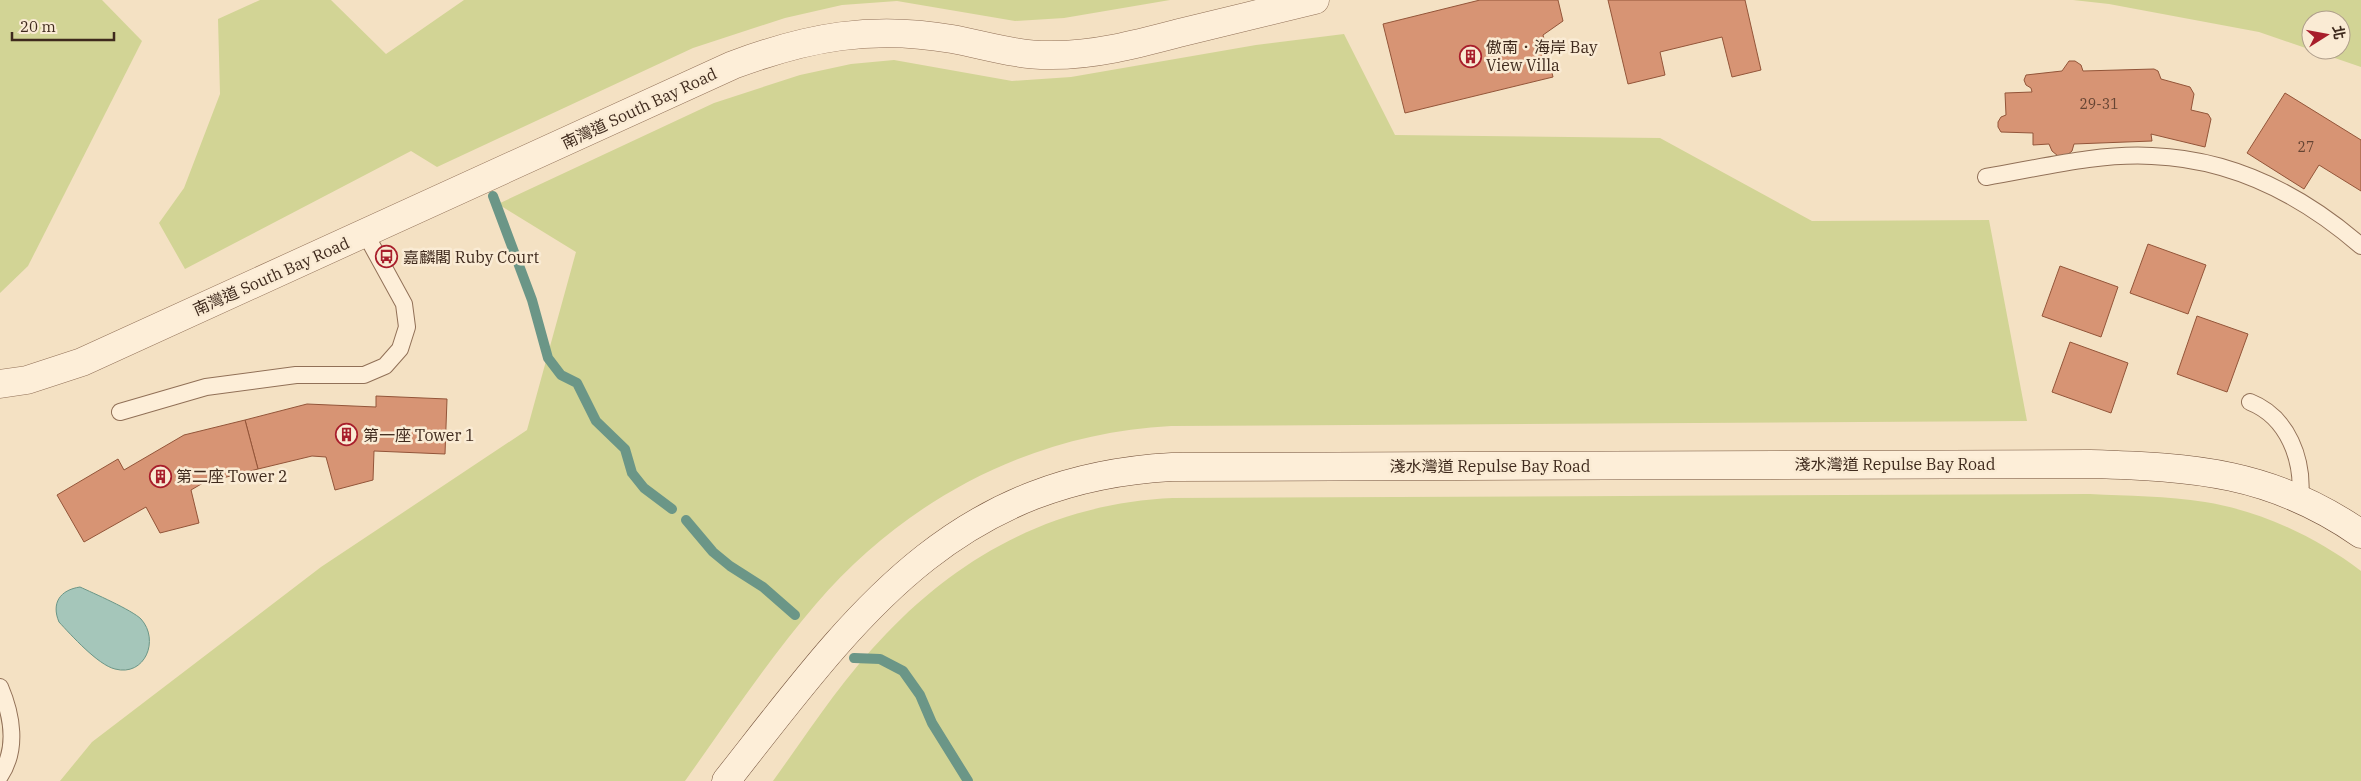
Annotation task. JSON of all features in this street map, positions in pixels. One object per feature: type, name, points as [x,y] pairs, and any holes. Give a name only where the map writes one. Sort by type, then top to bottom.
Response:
[{"type":"main road","name":"南灣道 South Bay Road","points":[[0,384],[37,378],[82,362],[733,66],[805,41],[845,35],[887,33],[952,39],[1027,54],[1073,55],[1122,48],[1315,0]]},
{"type":"main road","name":"淺水灣道 Repulse Bay Road","points":[[726,781],[819,663],[863,613],[927,555],[977,522],[1030,497],[1082,480],[1127,471],[1182,467],[2097,464],[2170,467],[2212,472],[2251,481],[2300,499],[2361,534]]},
{"type":"lane","points":[[1986,177],[2088,159],[2152,156],[2216,165],[2277,187],[2332,221],[2361,246]]},
{"type":"lane","points":[[120,412],[206,387],[296,375],[364,375],[385,366],[400,349],[407,327],[404,304],[365,233]]},
{"type":"lane","points":[[2250,402],[2272,414],[2295,451],[2302,480],[2300,499]]},
{"type":"lane","points":[[0,687],[9,707],[12,729],[10,751],[0,776]]},
{"type":"green space","points":[[0,0],[102,0],[142,41],[28,266],[0,293]]},
{"type":"green space","points":[[260,0],[331,0],[386,54],[464,0],[1170,0],[1064,18],[1015,21],[897,1],[842,5],[785,18],[693,48],[437,167],[411,151],[185,269],[159,223],[184,188],[220,94],[218,19]]},
{"type":"green space","points":[[2073,0],[2361,0],[2361,67],[2340,60],[2351,60],[2351,10],[2301,10],[2301,47],[2259,32],[2109,4]]},
{"type":"green space","points":[[1344,34],[1395,135],[1660,138],[1812,221],[1989,220],[2027,421],[1171,426],[1120,431],[1070,442],[1021,458],[975,478],[931,503],[890,533],[851,566],[798,625],[748,691],[685,781],[60,781],[92,742],[321,567],[527,430],[576,252],[498,204],[714,103],[800,75],[851,64],[894,60],[1012,81],[1071,77],[1256,45]]},
{"type":"green space","points":[[2090,494],[2162,497],[2226,506],[2287,527],[2326,547],[2361,571],[2361,781],[773,781],[855,668],[916,605],[981,556],[1016,537],[1053,522],[1091,510],[1131,502],[1173,498]]},
{"type":"water","points":[[80,587],[136,615],[147,628],[149,646],[146,655],[134,668],[126,670],[115,669],[101,662],[85,649],[59,622],[56,609],[59,598],[67,591]]},
{"type":"building","name":"傲南．海岸 Bay View Villa","points":[[1480,0],[1558,0],[1563,21],[1543,35],[1553,77],[1405,113],[1383,24]]},
{"type":"building","points":[[1608,0],[1745,0],[1761,70],[1732,77],[1722,37],[1660,52],[1665,75],[1628,84]]},
{"type":"building","points":[[2069,61],[2075,61],[2081,65],[2083,71],[2154,69],[2158,71],[2161,79],[2190,87],[2194,94],[2191,110],[2208,114],[2211,119],[2205,147],[2151,134],[2152,141],[2074,144],[2072,151],[2066,156],[2058,156],[2052,151],[2049,144],[2033,145],[2033,133],[2001,132],[1998,122],[2001,117],[2006,115],[2005,93],[2032,92],[2024,80],[2026,75],[2062,71]]},
{"type":"building","points":[[2285,93],[2361,140],[2361,191],[2319,165],[2304,189],[2247,153]]},
{"type":"building","points":[[2148,244],[2206,265],[2188,314],[2130,293]]},
{"type":"building","points":[[2060,266],[2118,287],[2101,337],[2042,316]]},
{"type":"building","points":[[2197,316],[2248,334],[2227,392],[2177,374]]},
{"type":"building","points":[[2070,342],[2128,363],[2111,413],[2052,392]]},
{"type":"building","name":"第一座 Tower 1","points":[[376,396],[447,399],[445,454],[374,451],[373,480],[335,490],[326,457],[312,456],[258,469],[245,420],[307,404],[376,407]]},
{"type":"building","name":"第二座 Tower 2","points":[[245,420],[258,469],[203,483],[191,490],[199,523],[160,533],[146,507],[84,542],[57,495],[118,459],[124,470],[184,435]]},
{"type":"waterway","points":[[493,196],[532,300],[548,358],[561,375],[577,383],[596,421],[625,449],[632,473],[644,488],[672,509]]},
{"type":"waterway","points":[[686,520],[713,552],[730,566],[763,587],[795,615]]},
{"type":"waterway","points":[[854,658],[880,659],[903,671],[920,695],[932,723],[968,781]]},
{"type":"place","name":"傲南．海岸 Bay View Villa","points":[[1470,56]]},
{"type":"place","name":"嘉麟閣 Ruby Court","points":[[387,257]]},
{"type":"place","name":"第一座 Tower 1","points":[[347,435]]},
{"type":"place","name":"第二座 Tower 2","points":[[160,476]]}]
